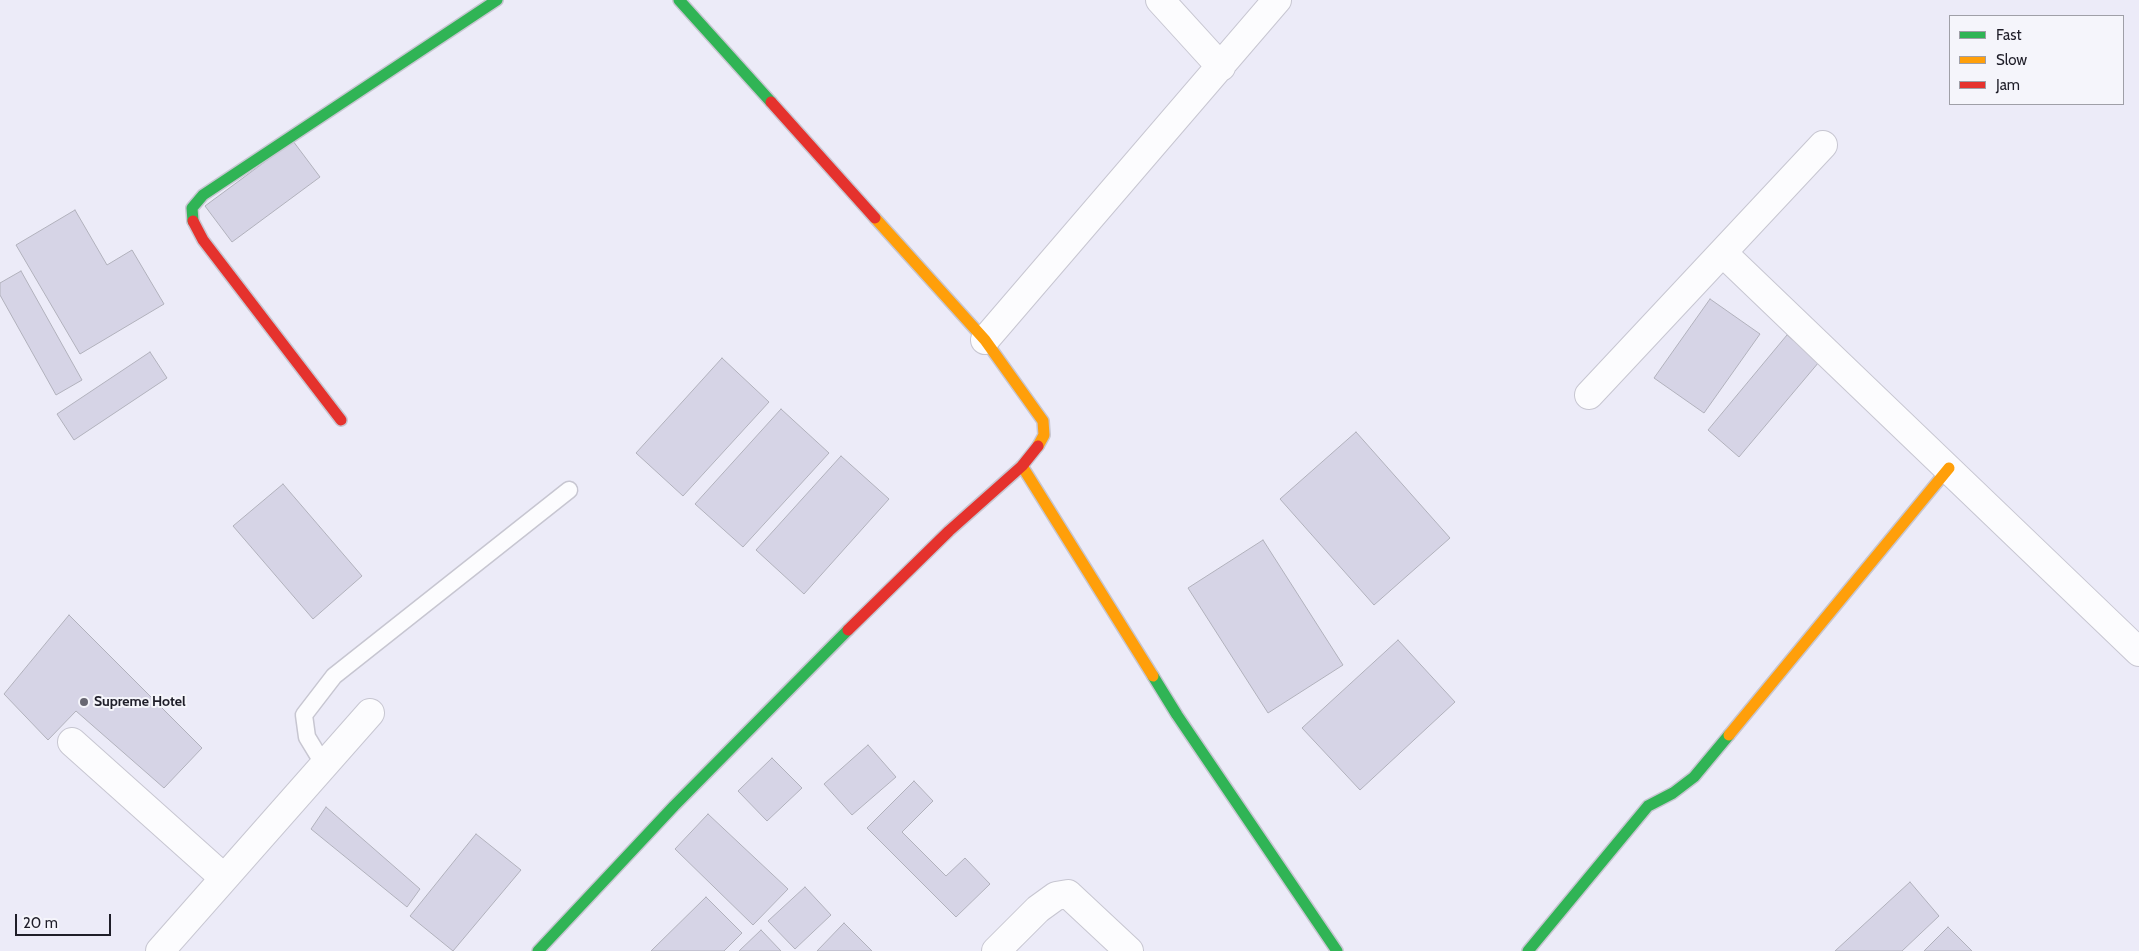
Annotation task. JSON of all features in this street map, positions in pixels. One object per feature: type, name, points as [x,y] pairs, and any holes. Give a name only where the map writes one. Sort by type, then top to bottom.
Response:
[{"type":"street","points":[[341,420],[204,240],[192,219],[192,208],[203,195],[497,0]]},
{"type":"street","points":[[538,951],[674,806],[810,667],[949,531],[1022,466],[1037,448],[1044,435],[1043,421],[985,340],[679,0]]},
{"type":"street","points":[[1160,0],[1221,67]]},
{"type":"street","points":[[985,340],[1277,0]]},
{"type":"street","points":[[1589,395],[1823,145]]},
{"type":"street","points":[[1723,254],[1949,468],[2139,652]]},
{"type":"street","points":[[1022,466],[1177,715],[1337,951]]},
{"type":"street","points":[[1528,951],[1648,806],[1673,793],[1694,777],[1949,468]]},
{"type":"street","points":[[160,951],[370,713]]},
{"type":"street","points":[[72,742],[224,878]]},
{"type":"street","points":[[996,951],[1038,909],[1056,896],[1068,894],[1129,951]]},
{"type":"lane","points":[[324,765],[306,737],[304,716],[334,676],[569,490]]},
{"type":"building","points":[[293,141],[320,177],[232,242],[205,206]]},
{"type":"building","points":[[75,210],[107,265],[132,250],[164,304],[80,354],[16,245]]},
{"type":"building","points":[[21,271],[82,380],[56,395],[0,295],[0,283]]},
{"type":"building","points":[[1710,299],[1760,334],[1704,413],[1654,378]]},
{"type":"building","points":[[1787,335],[1819,362],[1739,457],[1708,430]]},
{"type":"building","points":[[150,352],[167,378],[74,440],[57,414]]},
{"type":"building","points":[[722,358],[769,402],[683,496],[636,453]]},
{"type":"building","points":[[781,409],[829,453],[743,547],[695,504]]},
{"type":"building","points":[[1356,432],[1450,538],[1374,605],[1280,499]]},
{"type":"building","points":[[841,456],[889,499],[804,594],[756,550]]},
{"type":"building","points":[[283,484],[362,576],[313,619],[233,526]]},
{"type":"building","points":[[1263,540],[1343,665],[1268,713],[1188,588]]},
{"type":"building","name":"Supreme Hotel","points":[[69,615],[202,748],[164,788],[76,711],[48,740],[4,694]]},
{"type":"building","points":[[1398,640],[1455,702],[1360,790],[1302,728]]},
{"type":"building","points":[[868,745],[896,777],[852,815],[824,784]]},
{"type":"building","points":[[772,758],[802,788],[767,821],[738,791]]},
{"type":"building","points":[[914,781],[933,801],[902,832],[946,876],[965,858],[990,884],[956,917],[867,828]]},
{"type":"building","points":[[326,807],[420,889],[407,907],[311,829]]},
{"type":"building","points":[[708,814],[788,889],[753,925],[675,849]]},
{"type":"building","points":[[476,834],[521,870],[453,951],[410,916]]},
{"type":"building","points":[[1910,882],[1939,916],[1902,951],[1835,951]]},
{"type":"building","points":[[805,887],[831,915],[795,949],[768,921]]},
{"type":"building","points":[[706,897],[742,933],[724,951],[651,951]]},
{"type":"building","points":[[844,923],[872,951],[817,951]]},
{"type":"building","points":[[1948,927],[1972,951],[1924,951]]},
{"type":"building","points":[[761,930],[781,951],[739,951]]},
{"type":"traffic: fast","points":[[193,221],[192,208],[203,195],[497,0]]},
{"type":"traffic: fast","points":[[679,0],[771,102]]},
{"type":"traffic: fast","points":[[538,951],[674,806],[848,630]]},
{"type":"traffic: fast","points":[[1153,676],[1177,715],[1337,951]]},
{"type":"traffic: fast","points":[[1528,951],[1648,806],[1673,793],[1694,777],[1729,735]]},
{"type":"traffic: slow","points":[[875,218],[985,340],[1043,421],[1044,435],[1038,446]]},
{"type":"traffic: slow","points":[[1022,466],[1153,676]]},
{"type":"traffic: slow","points":[[1729,735],[1949,468]]},
{"type":"traffic: jam","points":[[771,102],[875,218]]},
{"type":"traffic: jam","points":[[193,221],[203,240],[341,420]]},
{"type":"traffic: jam","points":[[848,630],[949,531],[1022,466],[1038,446]]},
{"type":"place","name":"Supreme Hotel","points":[[84,702]]}]
